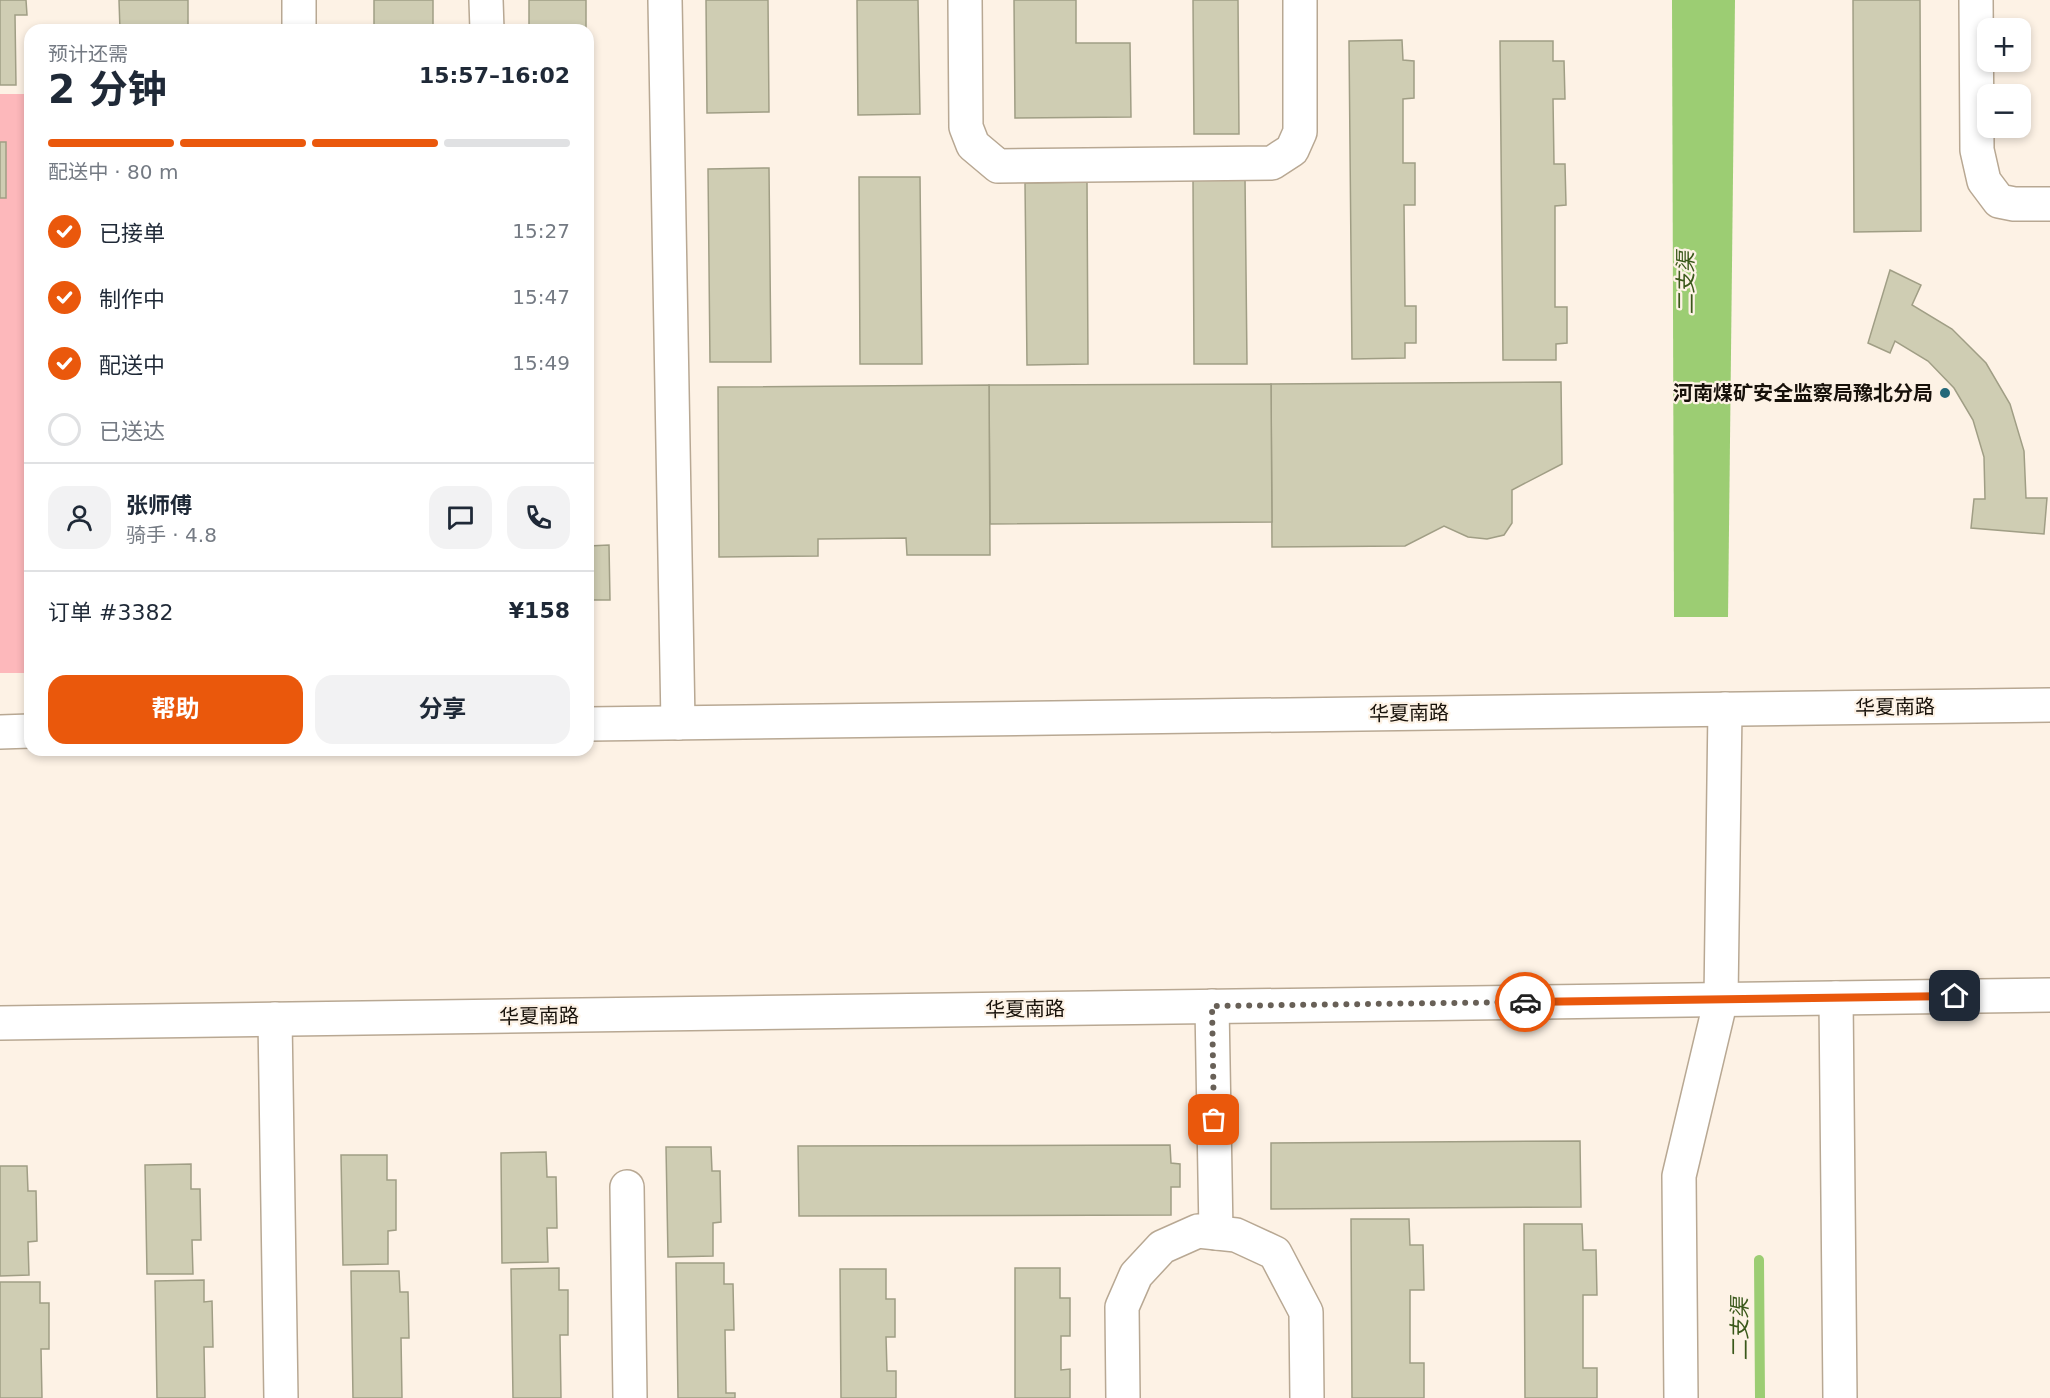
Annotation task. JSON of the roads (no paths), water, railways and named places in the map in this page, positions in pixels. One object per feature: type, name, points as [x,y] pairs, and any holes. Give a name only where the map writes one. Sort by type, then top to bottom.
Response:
[{"type":"street","points":[[299,0],[299,24]]},
{"type":"street","points":[[486,0],[487,24]]},
{"type":"street","points":[[665,0],[678,723]]},
{"type":"street","points":[[965,0],[966,127],[973,145],[998,166],[1272,163],[1292,150],[1300,132],[1300,0]]},
{"type":"street","points":[[1976,0],[1977,150],[1984,181],[1999,201],[2014,204],[2050,204]]},
{"type":"street","name":"华夏南路","points":[[594,724],[2050,705]]},
{"type":"street","points":[[1681,1398],[1679,1176],[1721,999],[1725,709]]},
{"type":"street","points":[[0,732],[24,731]]},
{"type":"street","name":"华夏南路","points":[[0,1023],[2050,995]]},
{"type":"street","points":[[1836,998],[1840,1398]]},
{"type":"street","points":[[1212,1006],[1216,1233]]},
{"type":"street","points":[[275,1019],[281,1398]]},
{"type":"street","points":[[627,1187],[630,1398]]},
{"type":"street","points":[[1123,1398],[1122,1307],[1136,1275],[1162,1247],[1198,1231],[1236,1235],[1275,1253],[1306,1312],[1308,1398]]},
{"type":"water","points":[[1672,0],[1735,0],[1728,617],[1674,617]]},
{"type":"waterway","name":"二支渠","points":[[1759,1260],[1760,1398]]},
{"type":"place","name":"河南煤矿安全监察局豫北分局","points":[[1945,393]]}]
